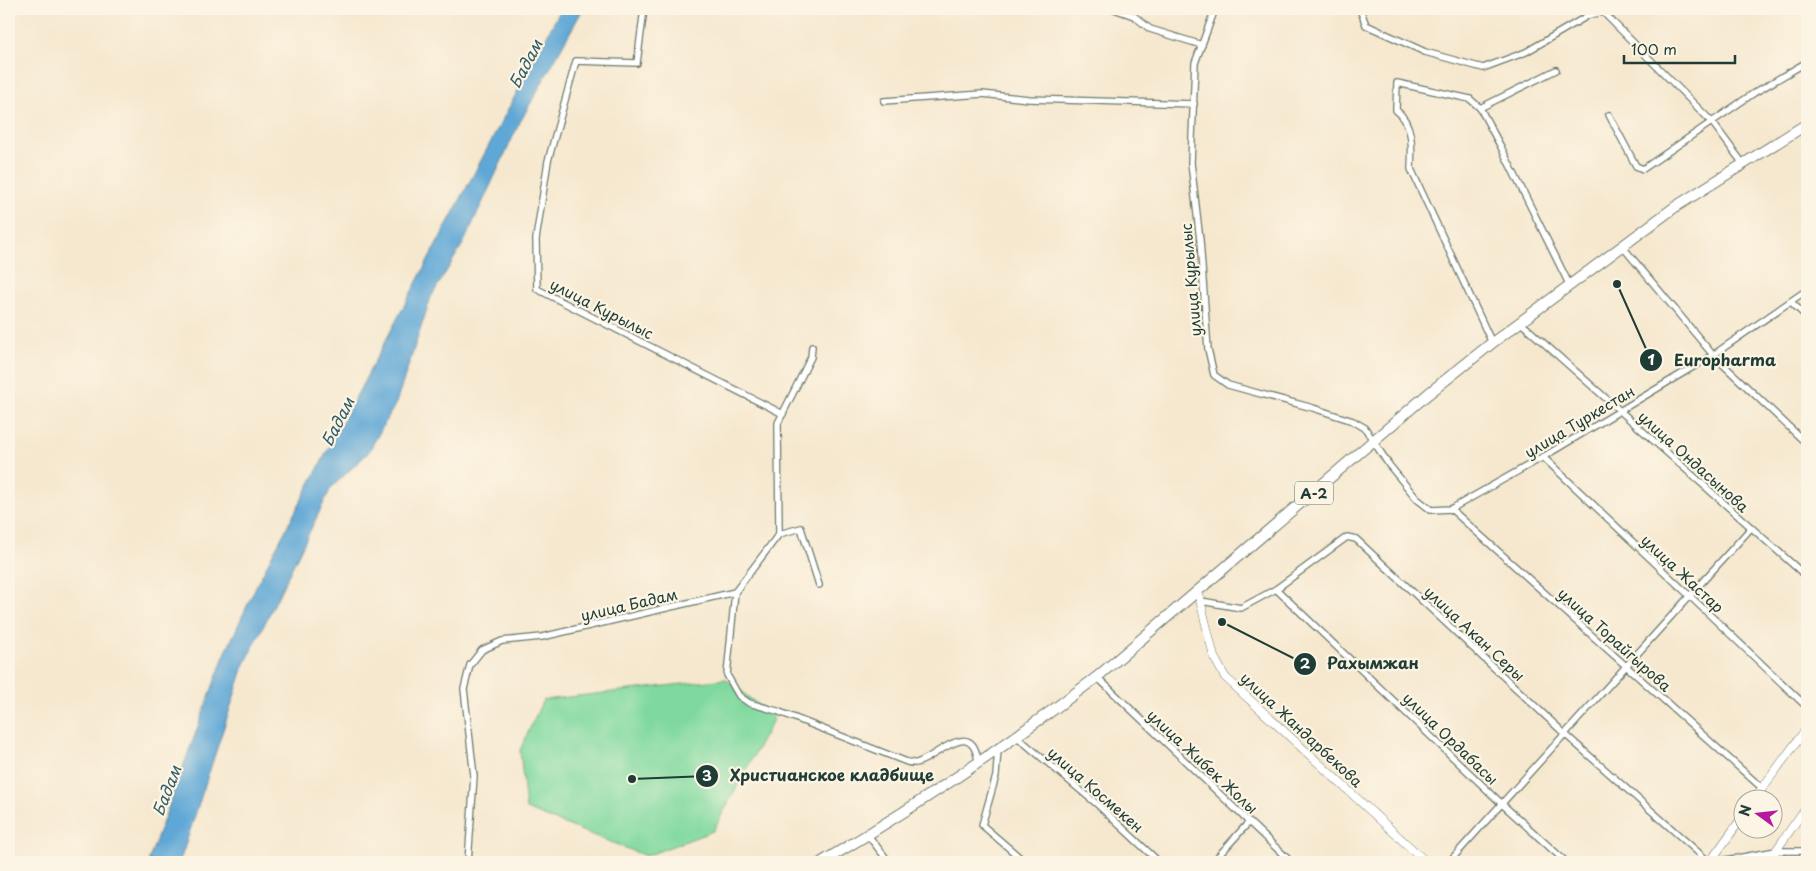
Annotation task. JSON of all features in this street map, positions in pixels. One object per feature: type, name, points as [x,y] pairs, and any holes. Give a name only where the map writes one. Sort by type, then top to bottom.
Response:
[{"type":"highway","name":"A-2","points":[[822,862],[998,749],[1097,677],[1199,597],[1428,394],[1492,343],[1675,207],[1807,124]]},
{"type":"street","name":"улица Курылыс","points":[[644,9],[637,62],[576,61],[548,161],[536,239],[537,289],[783,414]]},
{"type":"street","points":[[1114,9],[1134,16],[1150,29],[1202,45]]},
{"type":"street","name":"улица Курылыс","points":[[1215,9],[1196,63],[1191,163],[1200,240],[1208,349],[1214,376],[1228,385],[1353,421],[1365,428],[1374,442]]},
{"type":"street","points":[[1360,9],[1366,25],[1398,41],[1425,52],[1483,68],[1526,52],[1589,15],[1604,10],[1712,122],[1744,165]]},
{"type":"street","points":[[1609,115],[1636,166],[1642,169],[1754,93],[1807,62]]},
{"type":"street","points":[[1480,108],[1556,70]]},
{"type":"street","points":[[1492,343],[1410,169],[1413,144],[1404,116],[1396,110],[1398,84],[1470,98],[1480,108],[1570,286]]},
{"type":"street","points":[[884,101],[982,94],[1029,99],[1194,104]]},
{"type":"street","points":[[1622,246],[1713,355],[1807,444]]},
{"type":"street","name":"улица Туркестан","points":[[1451,509],[1542,458],[1713,355],[1807,290]]},
{"type":"street","points":[[1791,302],[1807,317]]},
{"type":"street","name":"улица Ондасынова","points":[[1520,322],[1807,577]]},
{"type":"street","points":[[779,534],[778,423],[811,357],[812,347]]},
{"type":"street","points":[[1374,442],[1389,465],[1417,499],[1431,510],[1451,509]]},
{"type":"street","name":"улица Жастар","points":[[1542,458],[1807,707]]},
{"type":"street","name":"улица Торайгырова","points":[[1451,509],[1762,788]]},
{"type":"street","points":[[820,584],[801,528],[779,534],[735,592],[727,675],[740,696],[749,703],[777,711],[907,762],[918,763],[953,742],[965,742],[972,745],[977,752],[978,762]]},
{"type":"street","points":[[1449,862],[1752,528]]},
{"type":"street","name":"улица Акан Серы","points":[[1199,597],[1241,608],[1276,589],[1347,537],[1356,539],[1566,735],[1710,862]]},
{"type":"street","name":"улица Ордабасы","points":[[1276,589],[1502,804],[1566,862]]},
{"type":"street","name":"улица Бадам","points":[[468,862],[474,776],[464,689],[470,665],[482,650],[502,641],[542,637],[735,592]]},
{"type":"street","name":"улица Жандарбекова","points":[[1199,597],[1214,657],[1225,677],[1426,862]]},
{"type":"street","name":"улица Жибек Жолы","points":[[1097,677],[1291,862]]},
{"type":"street","points":[[1762,788],[1807,728]]},
{"type":"street","name":"улица Космекен","points":[[1016,736],[1098,805],[1159,862]]},
{"type":"street","points":[[998,749],[996,776],[982,825],[1024,862]]},
{"type":"street","points":[[1768,862],[1807,806]]},
{"type":"street","points":[[1213,862],[1249,822]]},
{"type":"street","points":[[1710,862],[1734,829]]},
{"type":"street","points":[[867,834],[889,862]]},
{"type":"street","points":[[1715,862],[1776,851],[1807,851]]},
{"type":"green space","points":[[726,679],[774,718],[713,831],[646,856],[526,809],[520,750],[543,700]]},
{"type":"water","points":[[561,9],[583,9],[519,124],[464,242],[431,297],[396,403],[368,453],[331,488],[244,666],[181,858],[178,862],[148,862],[224,656],[258,582]]},
{"type":"place","name":"Europharma","points":[[1617,284]]},
{"type":"place","name":"Рахымжан","points":[[1222,622]]},
{"type":"place","name":"Христианское кладбище","points":[[632,779]]},
{"type":"water label","name":"Бадам","points":[[525,63]]},
{"type":"water label","name":"Бадам","points":[[337,421]]},
{"type":"water label","name":"Бадам","points":[[166,790]]}]
